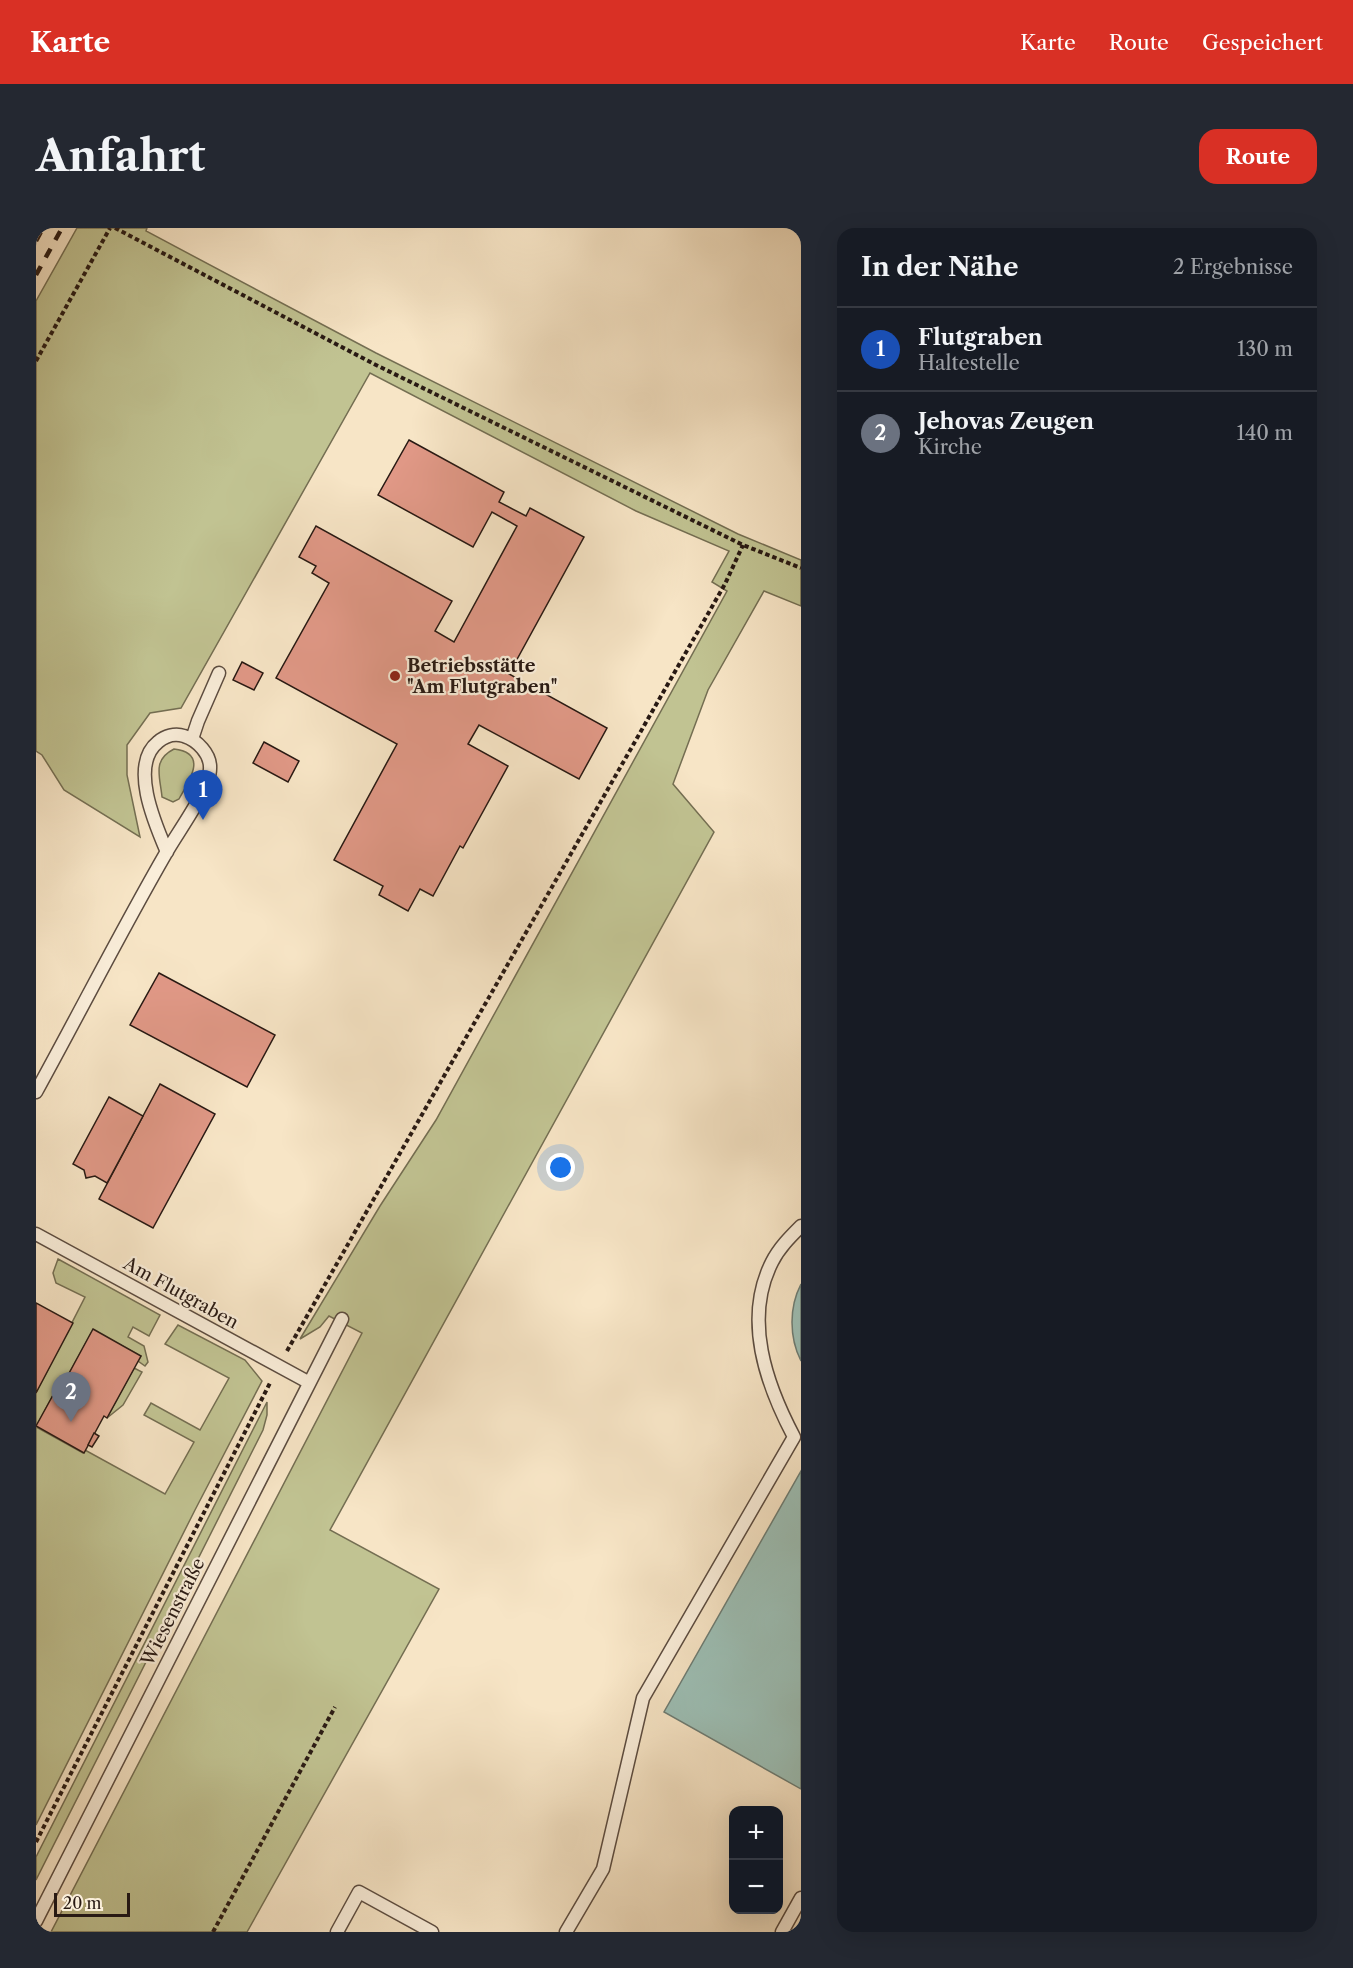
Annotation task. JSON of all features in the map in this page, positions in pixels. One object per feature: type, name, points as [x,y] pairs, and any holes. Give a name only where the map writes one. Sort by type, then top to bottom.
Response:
[{"type":"lane","points":[[192,739],[219,673]]},
{"type":"lane","points":[[36,1092],[167,852],[202,793],[211,769],[208,754],[192,739],[180,735],[165,737],[152,747],[146,759],[146,788],[152,818],[167,852]]},
{"type":"lane","points":[[566,1932],[603,1869],[643,1698],[797,1439],[778,1407],[763,1357],[758,1329],[759,1304],[764,1281],[773,1260],[801,1226]]},
{"type":"lane","name":"Am Flutgraben","points":[[36,1234],[308,1382]]},
{"type":"lane","name":"Wiesenstraße","points":[[36,1921],[342,1319]]},
{"type":"lane","points":[[337,1932],[359,1892],[432,1932]]},
{"type":"lane","points":[[782,1932],[801,1898]]},
{"type":"path","points":[[36,361],[110,228]]},
{"type":"path","points":[[115,228],[374,364],[743,545],[801,568]]},
{"type":"path","points":[[36,1842],[278,1366],[725,584],[743,545]]},
{"type":"path","points":[[213,1932],[334,1707]]},
{"type":"green space","points":[[77,228],[147,228],[146,231],[376,353],[738,534],[801,560],[801,606],[764,591],[708,690],[673,784],[714,832],[330,1530],[439,1589],[247,1932],[51,1932],[362,1333],[329,1316],[320,1327],[300,1339],[380,1206],[436,1120],[727,591],[712,582],[729,551],[636,511],[370,373],[181,708],[150,713],[127,745],[127,775],[140,837],[64,790],[42,755],[36,751],[36,301]]},
{"type":"green space","points":[[174,749],[185,752],[194,762],[187,784],[179,799],[173,802],[162,797],[159,769],[163,758]]},
{"type":"green space","points":[[58,1259],[160,1315],[149,1336],[133,1327],[128,1337],[144,1346],[148,1362],[145,1366],[138,1361],[141,1356],[93,1330],[61,1388],[58,1386],[36,1427],[36,1393],[85,1297],[56,1283],[53,1273]]},
{"type":"green space","points":[[178,1325],[245,1360],[262,1381],[36,1825],[36,1427],[83,1453],[85,1450],[165,1494],[194,1442],[144,1415],[151,1403],[200,1430],[229,1378],[165,1344]]},
{"type":"green space","points":[[134,1368],[142,1372],[123,1405],[107,1418]]},
{"type":"green space","points":[[267,1402],[267,1415],[263,1430],[36,1880],[36,1857]]},
{"type":"water","points":[[801,1284],[801,1361],[794,1342],[792,1322],[794,1302]]},
{"type":"water","points":[[801,1471],[801,1789],[664,1712]]},
{"type":"building","name":"Betriebsstätte \"Am Flutgraben\"","points":[[409,440],[504,492],[499,502],[526,516],[530,508],[584,537],[509,674],[607,728],[579,779],[479,725],[468,744],[508,766],[463,848],[460,846],[433,896],[420,889],[408,911],[379,895],[383,886],[334,860],[397,744],[276,678],[329,583],[312,573],[316,566],[299,557],[316,526],[452,601],[435,631],[454,642],[517,526],[492,512],[473,547],[378,495]]},
{"type":"building","points":[[242,662],[263,673],[254,690],[233,680]]},
{"type":"building","points":[[264,742],[299,761],[288,782],[253,763]]},
{"type":"building","points":[[159,973],[275,1035],[247,1087],[130,1025]]},
{"type":"building","points":[[160,1084],[215,1114],[153,1228],[99,1199]]},
{"type":"building","points":[[109,1097],[143,1116],[107,1183],[95,1176],[86,1178],[84,1170],[73,1164]]},
{"type":"building","points":[[36,1303],[73,1323],[36,1393]]},
{"type":"building","points":[[93,1329],[141,1356],[107,1418],[104,1416],[84,1453],[36,1426],[58,1386],[61,1388]]},
{"type":"building","points":[[94,1433],[99,1436],[92,1447],[88,1445]]},
{"type":"railway","points":[[36,241],[43,228]]},
{"type":"railway","points":[[36,275],[62,228]]},
{"type":"place","name":"Betriebsstätte \"Am Flutgraben\"","points":[[395,676]]},
{"type":"place","name":"Flutgraben","points":[[203,820]]},
{"type":"place","name":"Jehovas Zeugen","points":[[71,1422]]}]
